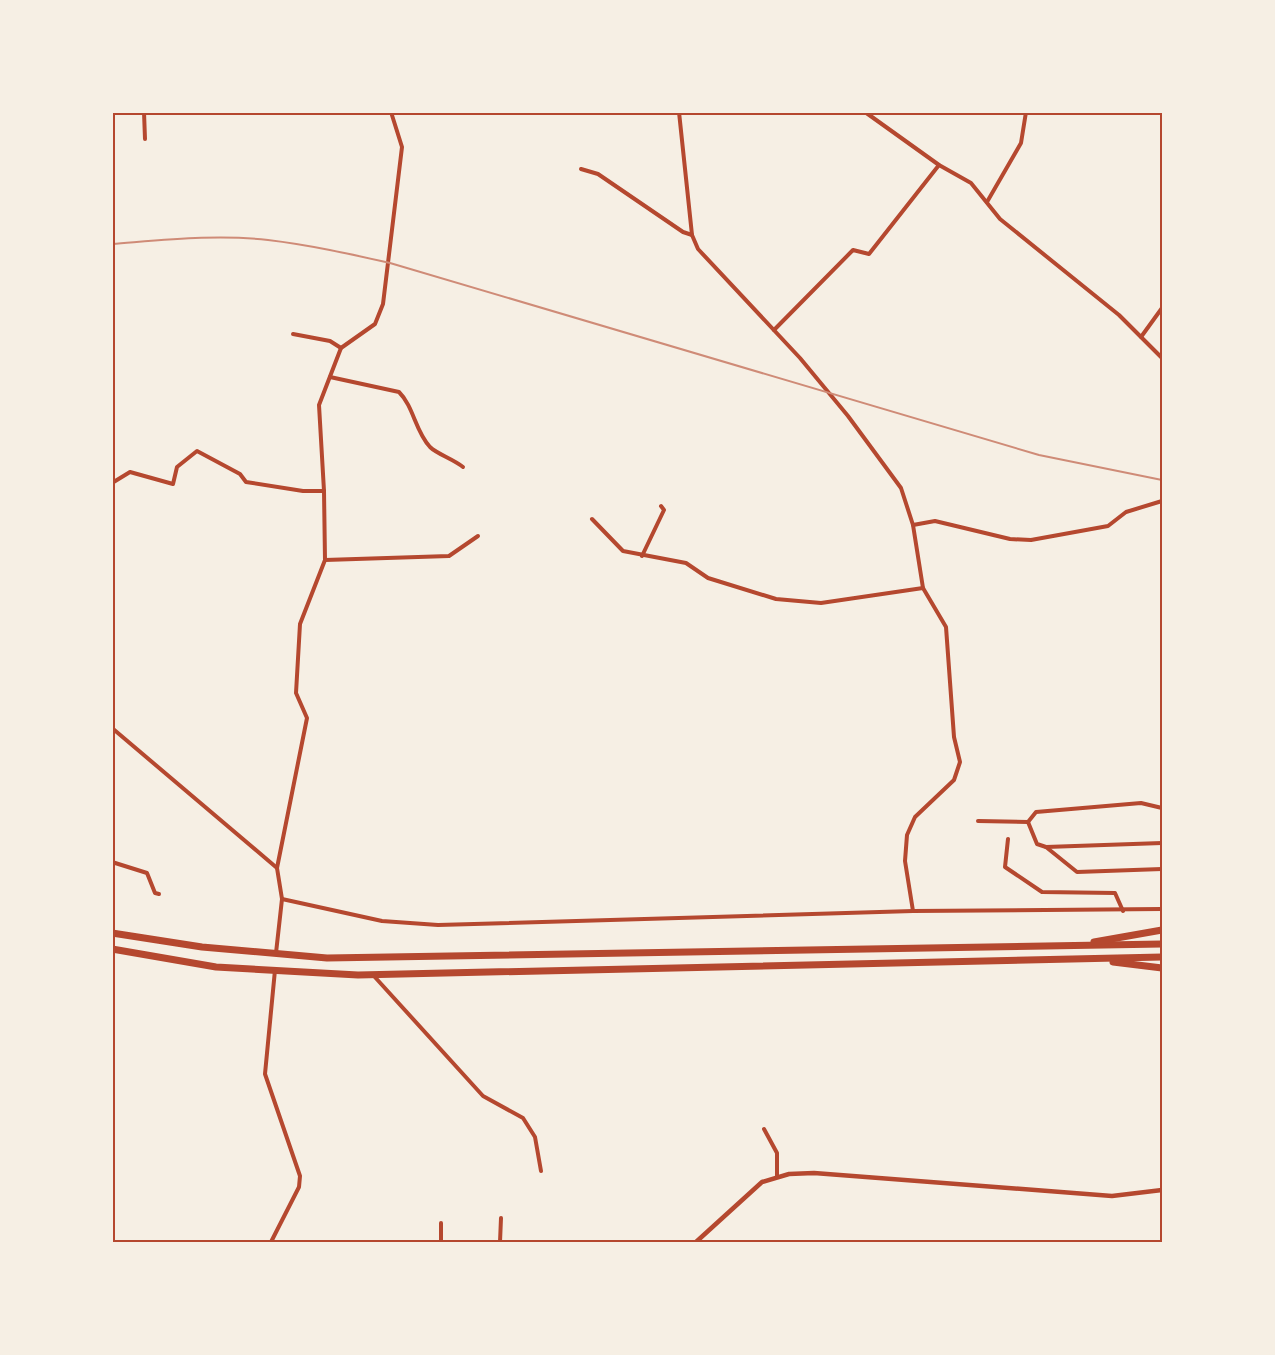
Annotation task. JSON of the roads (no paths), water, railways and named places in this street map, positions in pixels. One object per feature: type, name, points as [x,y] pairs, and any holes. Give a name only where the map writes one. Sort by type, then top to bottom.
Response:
[{"type":"highway","points":[[1072,946],[1162,930]]},
{"type":"highway","points":[[112,933],[202,947],[327,958],[1162,944]]},
{"type":"highway","points":[[112,949],[216,967],[373,975],[1162,957]]},
{"type":"highway","points":[[1090,959],[1162,968]]},
{"type":"street","points":[[144,112],[145,139]]},
{"type":"street","points":[[276,953],[282,899],[277,868],[307,718],[296,693],[300,624],[325,560],[319,405],[341,348],[375,324],[383,304],[402,147],[391,112]]},
{"type":"street","points":[[679,112],[692,234],[698,249],[800,358],[877,453],[901,488],[913,525],[923,588],[946,627],[954,737],[960,762],[954,780],[915,817],[908,835],[905,861],[913,911]]},
{"type":"street","points":[[865,112],[939,165],[971,183],[1000,219],[1119,315],[1162,358]]},
{"type":"street","points":[[987,202],[1021,143],[1026,112]]},
{"type":"street","points":[[774,330],[854,250],[869,254],[939,165]]},
{"type":"street","points":[[580,169],[598,174],[683,232],[692,234]]},
{"type":"street","points":[[1141,337],[1162,308]]},
{"type":"street","points":[[293,334],[330,341],[341,348]]},
{"type":"street","points":[[330,377],[399,392],[405,398],[414,421],[431,448],[451,457],[463,467]]},
{"type":"street","points":[[112,483],[130,472],[173,484],[177,467],[197,451],[240,474],[246,482],[324,491]]},
{"type":"street","points":[[913,525],[935,521],[1000,537],[1031,540],[1107,526],[1126,513],[1162,501]]},
{"type":"street","points":[[642,556],[664,510],[661,506]]},
{"type":"street","points":[[592,519],[623,551],[686,563],[708,578],[776,599],[796,602],[851,599],[923,588]]},
{"type":"street","points":[[325,560],[449,556],[477,536]]},
{"type":"street","points":[[112,728],[277,868]]},
{"type":"street","points":[[1028,822],[1036,812],[1140,802],[1162,808]]},
{"type":"street","points":[[978,821],[1028,822]]},
{"type":"street","points":[[1028,822],[1037,844],[1046,848],[1077,872],[1162,869]]},
{"type":"street","points":[[1008,838],[1005,867],[1042,892],[1115,893],[1123,910]]},
{"type":"street","points":[[1046,848],[1162,843]]},
{"type":"street","points":[[112,862],[147,873],[155,893],[159,894]]},
{"type":"street","points":[[282,899],[382,921],[438,925],[913,911],[1162,909]]},
{"type":"street","points":[[271,1242],[299,1187],[300,1176],[265,1074],[275,970]]},
{"type":"street","points":[[373,975],[483,1096],[523,1118],[535,1137],[541,1171]]},
{"type":"street","points":[[764,1129],[777,1153],[777,1177]]},
{"type":"street","points":[[696,1242],[762,1182],[789,1174],[813,1173],[1112,1196],[1162,1190]]},
{"type":"street","points":[[500,1242],[501,1218]]},
{"type":"street","points":[[441,1223],[441,1242]]},
{"type":"railway","points":[[112,244],[190,238],[249,238],[315,247],[390,263],[1039,455],[1162,480]]}]
